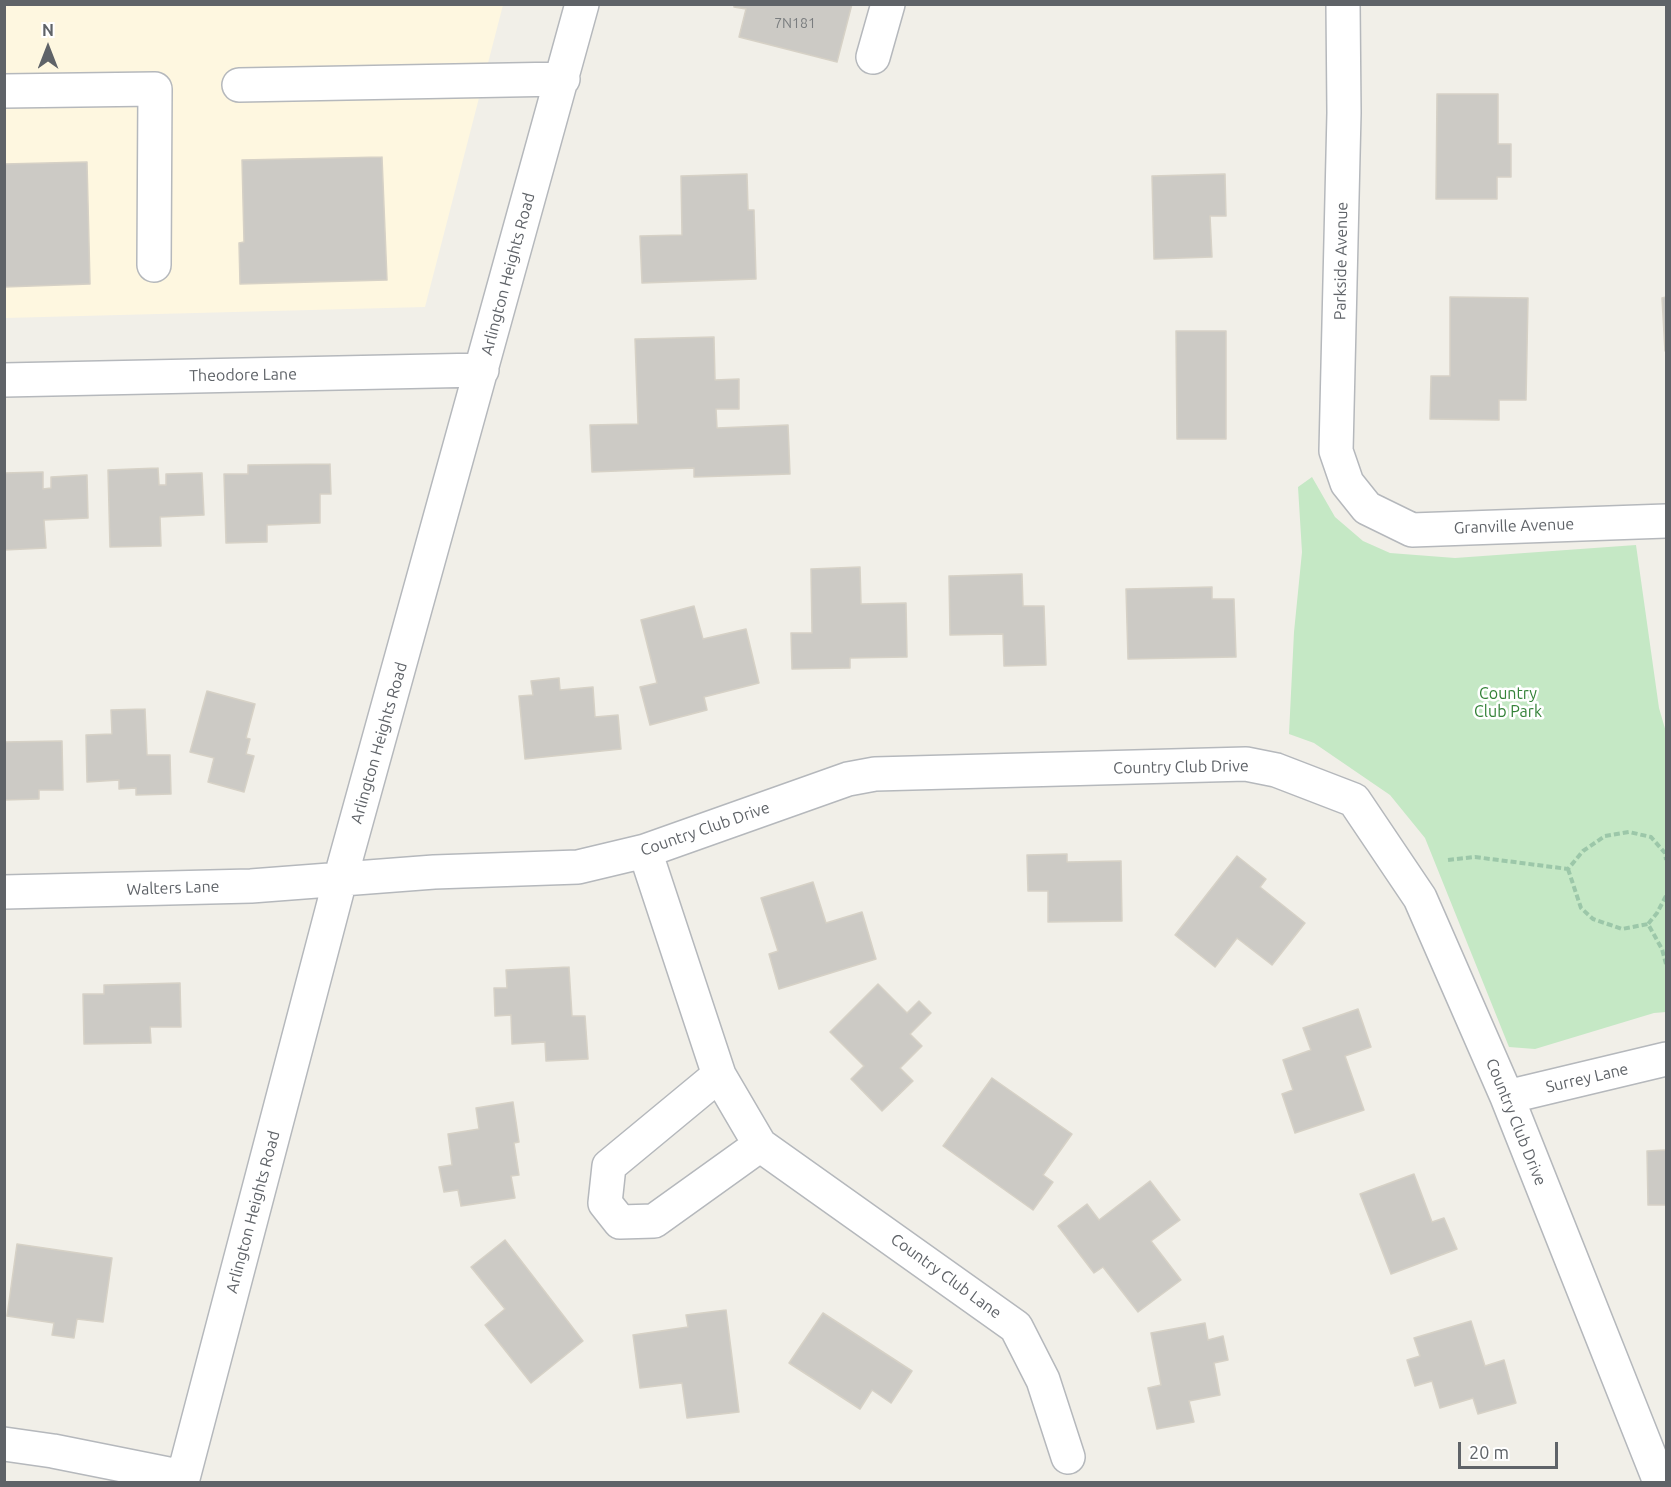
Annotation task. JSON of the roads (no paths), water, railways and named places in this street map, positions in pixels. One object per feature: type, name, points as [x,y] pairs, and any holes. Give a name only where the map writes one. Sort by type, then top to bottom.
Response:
[{"type":"street","name":"Arlington Heights Road","points":[[182,1480],[340,880],[582,4]]},
{"type":"street","points":[[873,57],[888,4]]},
{"type":"street","name":"Parkside Avenue","points":[[1343,4],[1344,124],[1336,451],[1347,483],[1367,508]]},
{"type":"street","points":[[239,85],[563,78]]},
{"type":"street","points":[[4,91],[154,88],[154,265]]},
{"type":"street","name":"Theodore Lane","points":[[4,380],[482,370]]},
{"type":"street","name":"Granville Avenue","points":[[1367,508],[1412,530],[1666,521]]},
{"type":"street","name":"Country Club Drive","points":[[340,880],[434,872],[578,867],[645,851],[848,779],[875,774],[1246,764],[1276,770],[1354,801],[1420,897],[1507,1096],[1660,1482]]},
{"type":"street","name":"Country Club Lane","points":[[645,851],[719,1075],[760,1145],[1016,1327],[1043,1380],[1068,1457]]},
{"type":"street","name":"Walters Lane","points":[[4,892],[251,886],[340,880]]},
{"type":"street","name":"Surrey Lane","points":[[1507,1096],[1666,1059]]},
{"type":"street","points":[[719,1075],[609,1166],[605,1203],[620,1222],[654,1221],[760,1145]]},
{"type":"street","points":[[4,1444],[53,1451],[182,1480]]},
{"type":"park label","name":"Country Club Park","points":[[1508,703]]}]
